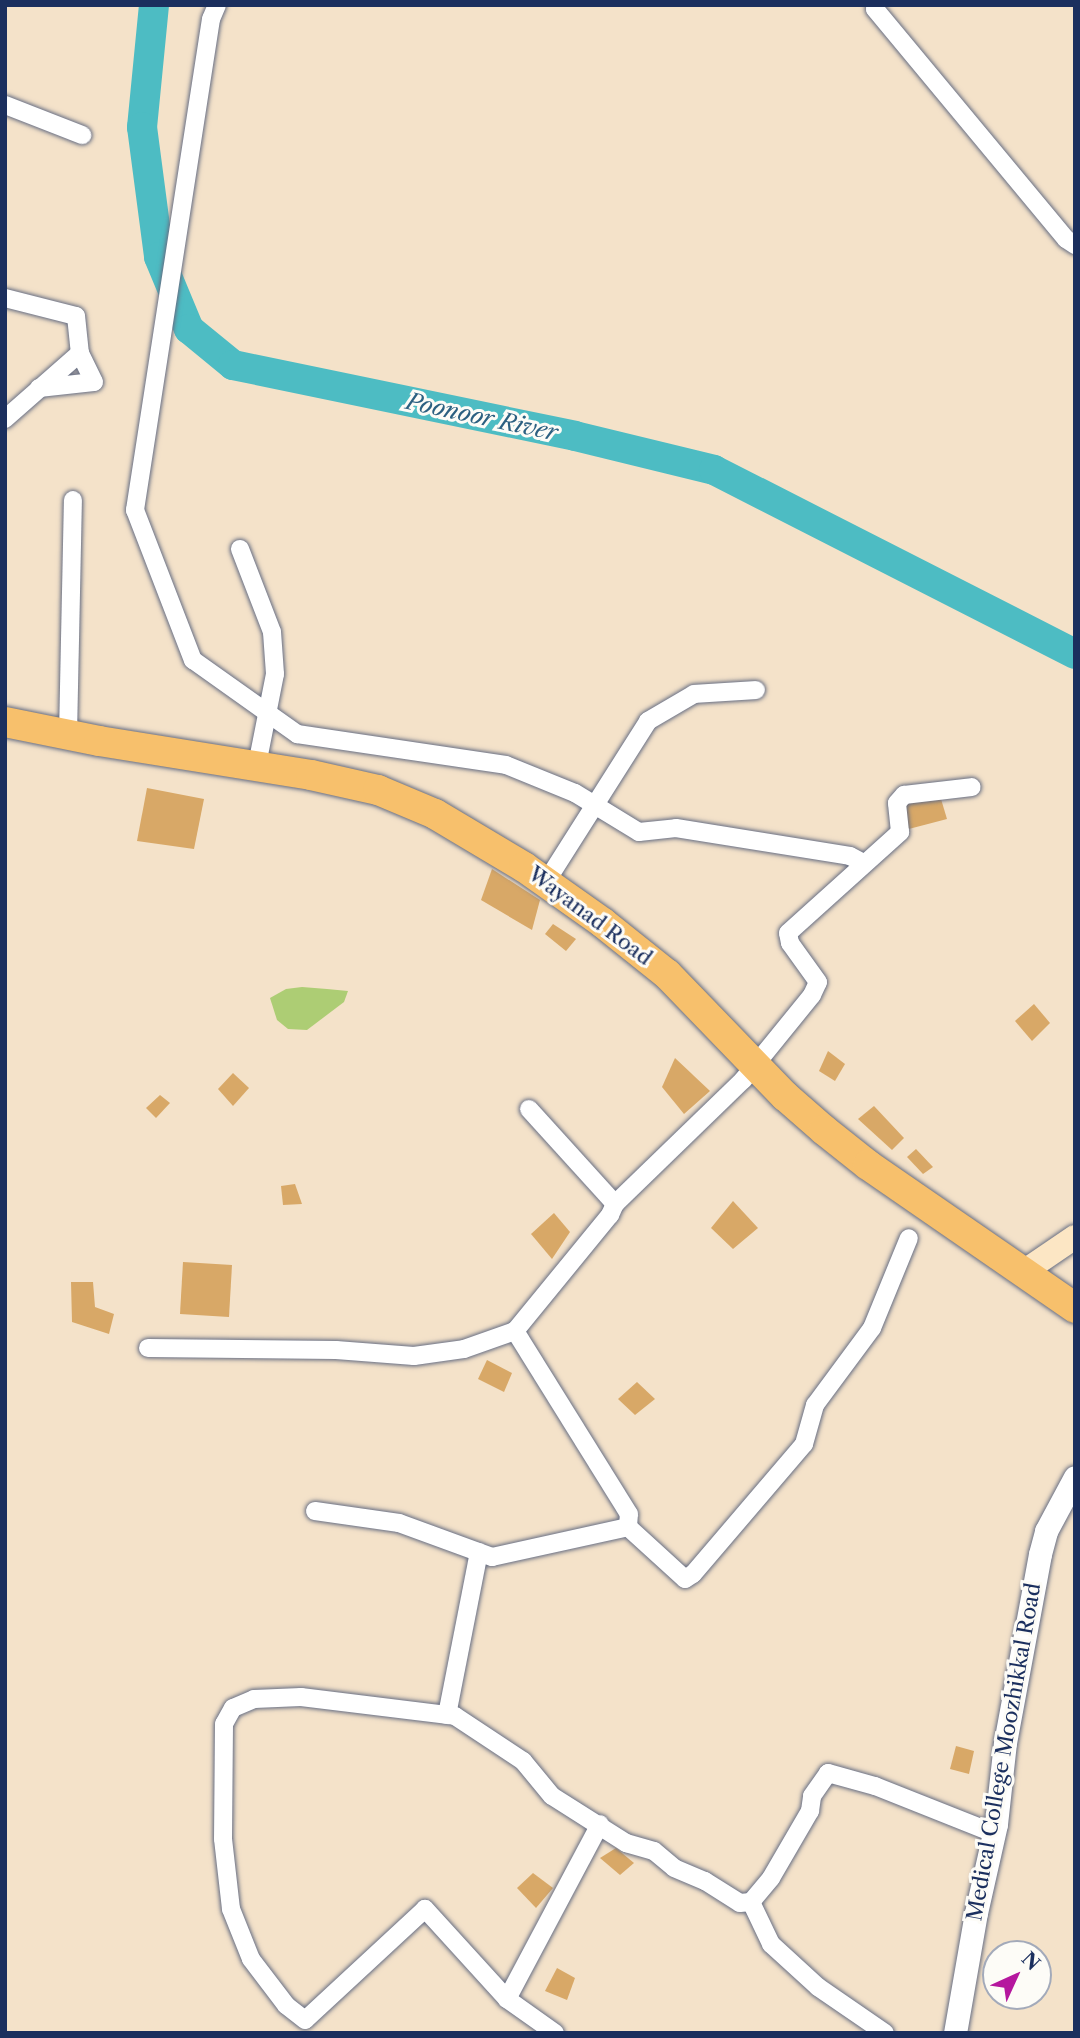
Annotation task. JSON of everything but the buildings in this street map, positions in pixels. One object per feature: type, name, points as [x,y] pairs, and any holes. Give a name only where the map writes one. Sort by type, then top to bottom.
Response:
[{"type":"highway","name":"Wayanad Road","points":[[5,722],[68,736],[257,765],[378,790],[435,814],[545,882],[667,974],[785,1096],[868,1165],[1075,1308]]},
{"type":"main road","points":[[1023,1273],[1075,1237]]},
{"type":"street","points":[[217,5],[211,19],[135,510],[193,660],[297,734],[506,765],[575,793],[639,832],[676,828],[850,856],[863,863]]},
{"type":"street","points":[[876,5],[875,9],[1057,229],[1075,245]]},
{"type":"street","points":[[5,105],[82,135]]},
{"type":"street","points":[[5,298],[76,316],[80,353],[94,382],[39,388]]},
{"type":"street","points":[[5,419],[80,353]]},
{"type":"street","points":[[68,736],[73,500]]},
{"type":"street","points":[[240,548],[272,632],[275,674],[257,765]]},
{"type":"street","points":[[545,882],[648,721],[694,694],[756,690]]},
{"type":"street","points":[[148,1348],[336,1349],[414,1356],[464,1349],[515,1331],[610,1215],[615,1204],[743,1080],[818,982],[790,943],[788,933],[900,832],[897,803],[904,795],[972,787]]},
{"type":"street","points":[[529,1109],[615,1204]]},
{"type":"street","points":[[628,1527],[685,1579],[693,1574],[803,1444],[815,1405],[872,1328],[909,1238]]},
{"type":"street","points":[[515,1331],[629,1514],[628,1527]]},
{"type":"street","name":"Medical College Moozhikkal Road","points":[[955,2033],[993,1833],[1005,1743],[1040,1554],[1046,1531],[1075,1477]]},
{"type":"street","points":[[315,1511],[399,1523],[492,1557],[628,1527]]},
{"type":"street","points":[[447,1715],[479,1552]]},
{"type":"street","points":[[555,2033],[507,2000],[425,1909],[300,2026],[251,1959],[231,1909],[223,1839],[225,1724],[233,1708],[254,1699],[301,1697],[455,1716],[523,1761],[552,1796],[626,1843],[654,1850],[674,1868],[705,1881],[740,1903],[751,1902],[771,1878],[810,1811],[812,1796],[828,1773],[875,1786],[993,1833]]},
{"type":"street","points":[[507,2000],[600,1824]]},
{"type":"street","points":[[751,1902],[771,1944],[818,1987],[885,2033]]},
{"type":"green space","points":[[302,987],[348,991],[344,1002],[307,1030],[288,1029],[277,1020],[270,998],[286,989]]},
{"type":"waterway","name":"Poonoor River","points":[[154,5],[142,127],[159,257],[189,329],[233,365],[575,436],[714,470],[1075,654]]}]
